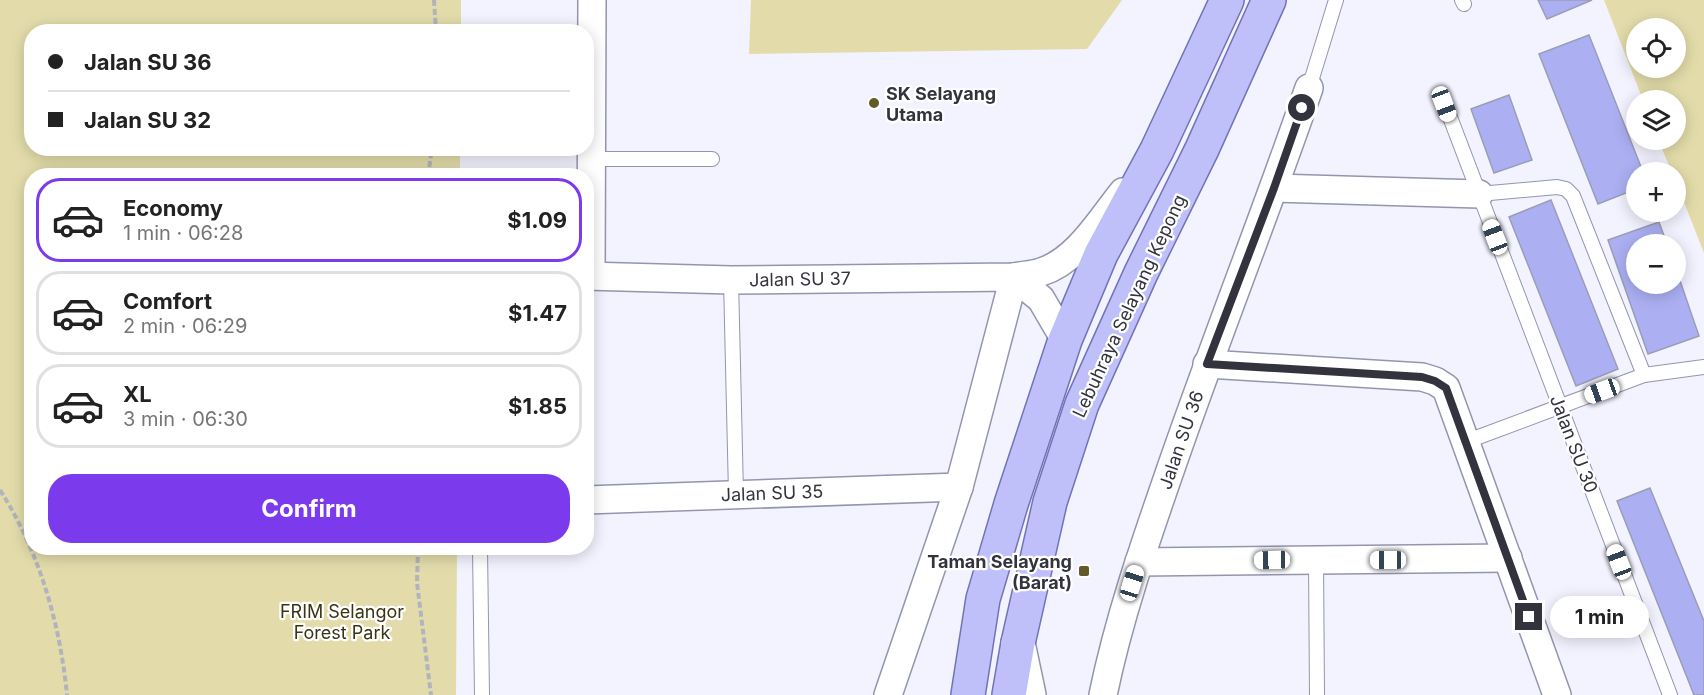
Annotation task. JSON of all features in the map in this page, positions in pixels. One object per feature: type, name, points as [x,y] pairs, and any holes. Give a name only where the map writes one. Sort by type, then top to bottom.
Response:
[{"type":"main road","name":"Lebuhraya Selayang Kepong","points":[[968,695],[983,599],[1011,504],[1065,340],[1101,254],[1156,150],[1227,0]]},
{"type":"main road","name":"Lebuhraya Selayang Kepong","points":[[1009,695],[1018,643],[1050,502],[1082,404],[1269,0]]},
{"type":"street","points":[[592,0],[592,24]]},
{"type":"street","name":"Jalan SU 36","points":[[1103,695],[1113,646],[1139,562],[1207,364],[1274,188],[1309,88]]},
{"type":"street","name":"Jalan SU 37","points":[[594,276],[730,280],[1014,277],[1042,272],[1060,263],[1080,245],[1156,150]]},
{"type":"street","points":[[591,156],[591,168]]},
{"type":"street","points":[[1274,188],[1479,194]]},
{"type":"street","points":[[888,695],[958,487],[1014,277],[1041,299],[1065,340]]},
{"type":"street","points":[[1207,364],[1422,377],[1446,388],[1557,695]]},
{"type":"street","name":"Jalan SU 35","points":[[594,500],[958,487]]},
{"type":"street","points":[[1139,562],[1508,558]]},
{"type":"street","points":[[1018,643],[1029,695]]},
{"type":"lane","points":[[1309,88],[1336,0]]},
{"type":"lane","name":"Jalan SU 30","points":[[1444,104],[1670,695]]},
{"type":"lane","points":[[591,159],[712,159]]},
{"type":"lane","points":[[1479,194],[1557,187],[1566,189],[1573,196],[1644,375]]},
{"type":"lane","points":[[730,280],[736,494]]},
{"type":"lane","points":[[1465,442],[1644,375],[1704,367]]},
{"type":"lane","points":[[480,555],[482,695]]},
{"type":"lane","points":[[1316,560],[1317,695]]},
{"type":"path","points":[[434,0],[436,24]]},
{"type":"path","points":[[0,490],[13,510],[24,535]]},
{"type":"path","points":[[33,555],[47,588],[60,644],[67,695]]},
{"type":"path","points":[[418,555],[417,583],[431,695]]},
{"type":"green space","name":"FRIM Selangor Forest Park","points":[[0,0],[461,0],[461,24],[24,24],[24,156],[460,156],[460,168],[24,168],[24,555],[457,555],[456,695],[0,695]]},
{"type":"green space","points":[[751,0],[1122,0],[1087,49],[749,54]]},
{"type":"green space","points":[[1604,0],[1704,0],[1704,253],[1686,207],[1686,162],[1668,162],[1662,150],[1686,150],[1686,90],[1639,90],[1634,78],[1686,78],[1686,18],[1626,18],[1626,56]]},
{"type":"building","points":[[1538,0],[1592,0],[1547,19]]},
{"type":"building","points":[[1589,35],[1626,129],[1626,150],[1634,150],[1639,162],[1626,162],[1626,193],[1598,204],[1539,54]]},
{"type":"building","points":[[1509,95],[1532,160],[1494,173],[1471,109]]},
{"type":"building","points":[[1551,200],[1618,369],[1576,386],[1509,217]]},
{"type":"building","points":[[1659,222],[1663,234],[1626,234],[1626,291],[1608,240]]},
{"type":"building","points":[[1627,294],[1685,294],[1699,336],[1648,354]]},
{"type":"building","points":[[1650,488],[1704,621],[1704,695],[1694,695],[1617,501]]},
{"type":"place","name":"SK Selayang Utama","points":[[874,103]]},
{"type":"place","name":"Taman Selayang (Barat)","points":[[1084,571]]},
{"type":"route","points":[[1302,108],[1207,364],[1422,377],[1446,388],[1529,617]]}]
